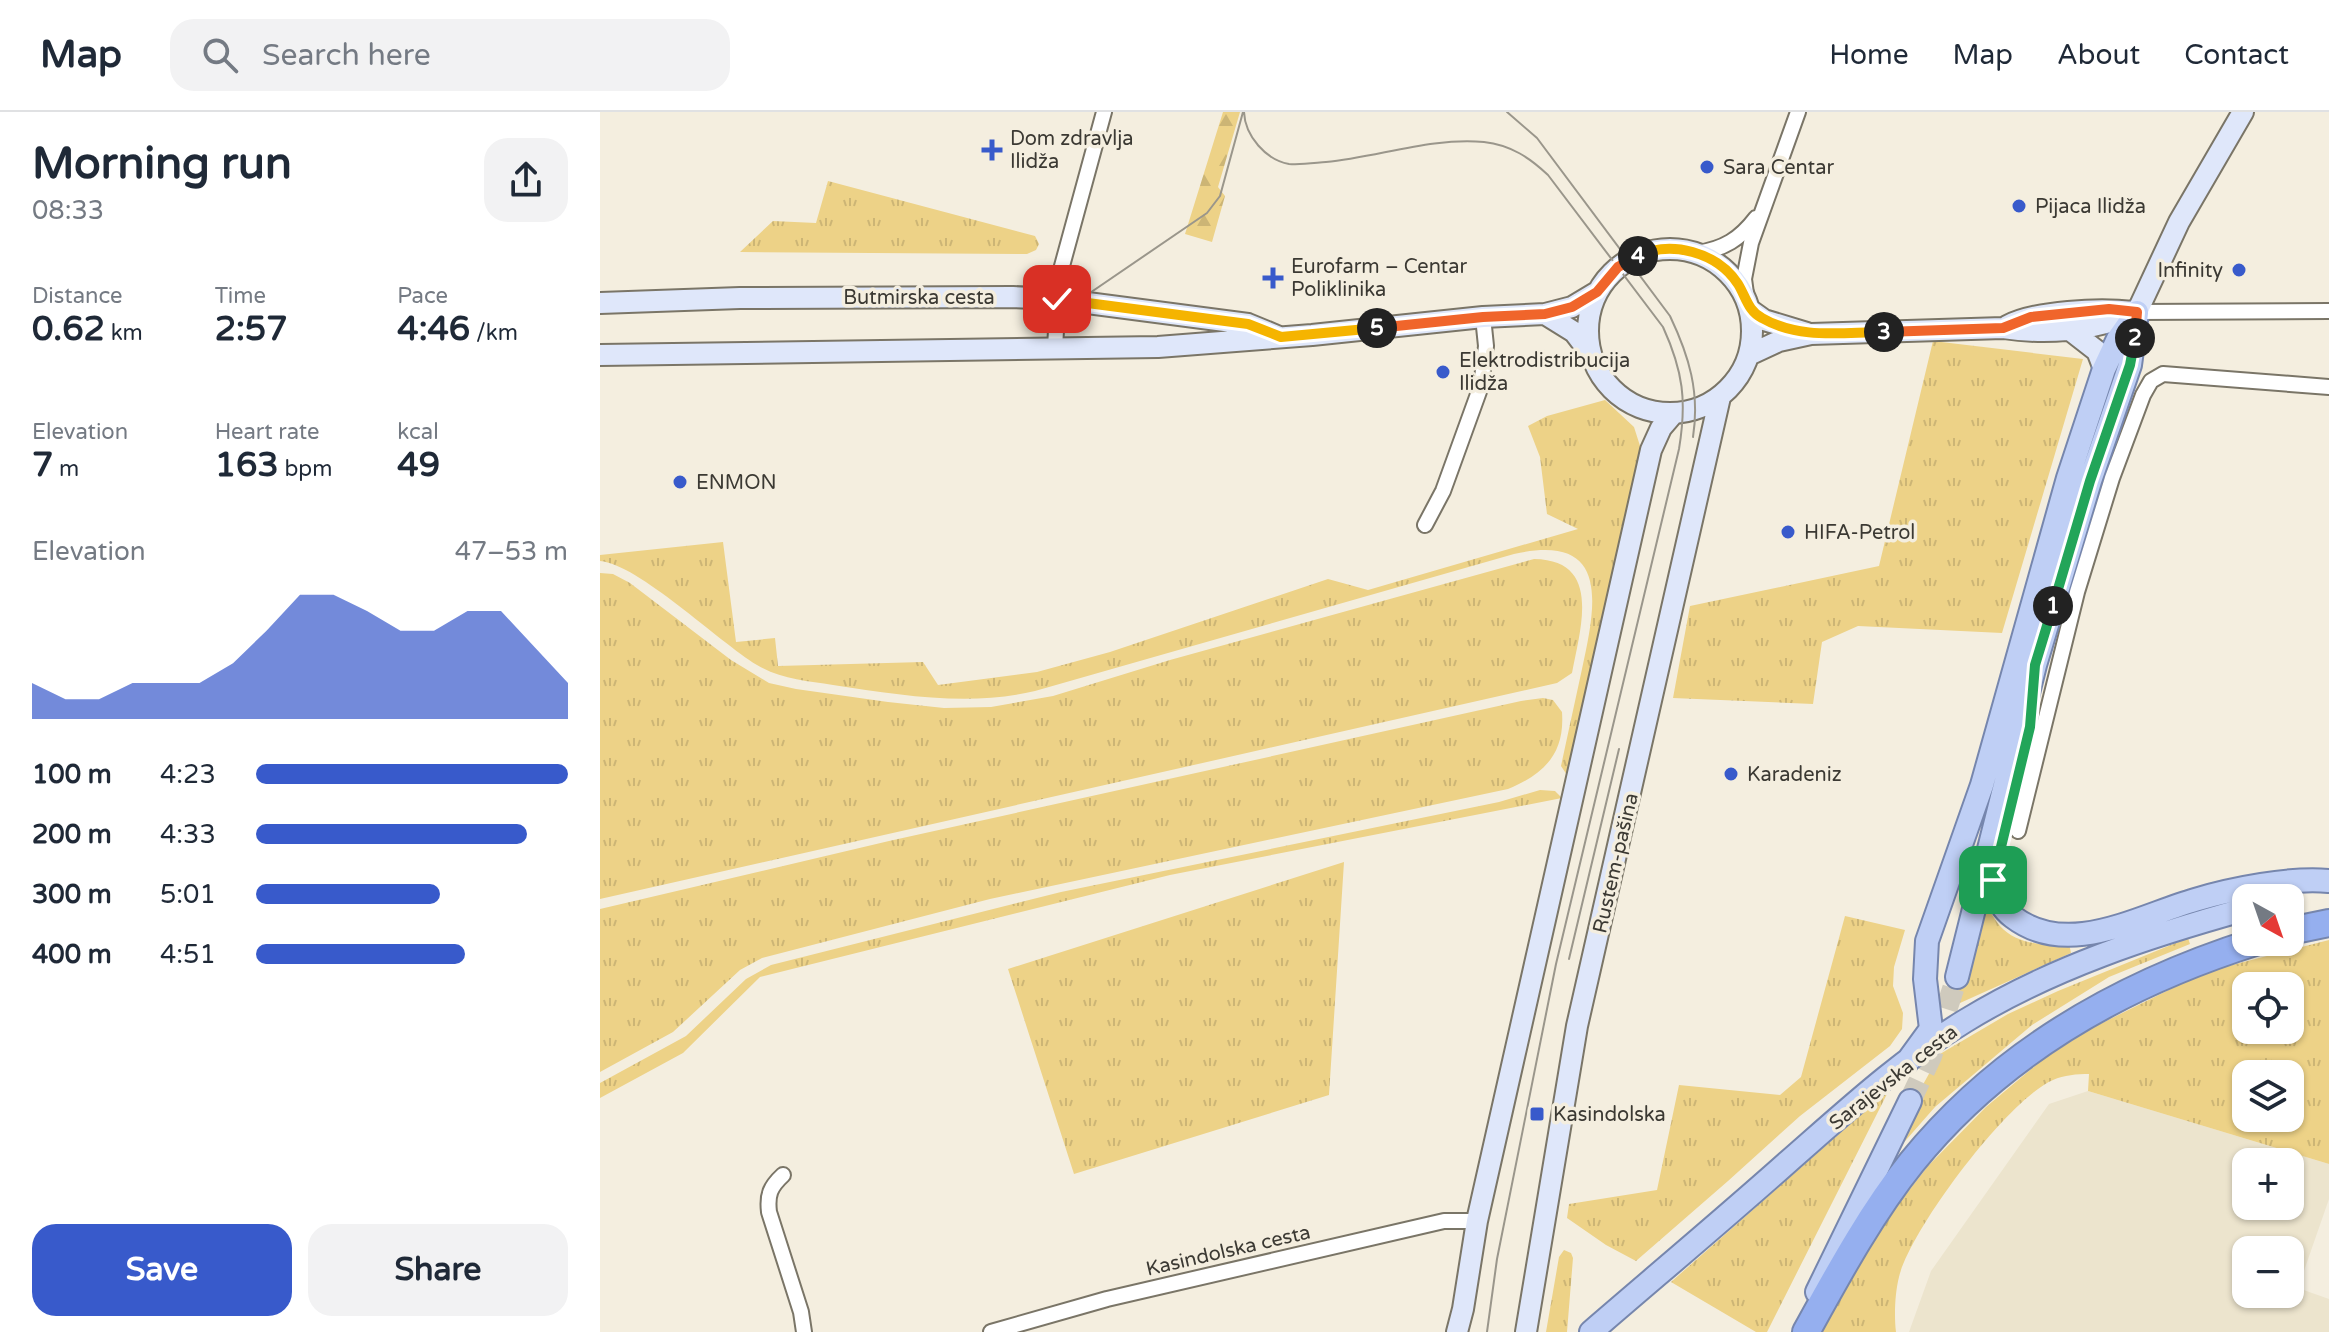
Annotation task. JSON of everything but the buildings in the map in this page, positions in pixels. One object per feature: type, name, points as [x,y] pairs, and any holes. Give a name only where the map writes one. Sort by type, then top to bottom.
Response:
[{"type":"highway","points":[[2304,928],[2329,923]]},
{"type":"highway","points":[[1806,1332],[1845,1263],[1911,1163],[1976,1096],[2053,1033],[2194,961],[2232,949]]},
{"type":"main road","points":[[1907,1062],[1931,1029],[1925,979],[1927,941],[1982,785],[2068,478],[2104,369],[2118,339],[2137,312],[2179,222],[2243,112]]},
{"type":"main road","points":[[1591,355],[1588,323],[1597,292],[1618,267],[1645,252],[1662,249],[1697,253],[1718,264],[1736,280],[1749,306],[1764,320],[1811,334]]},
{"type":"main road","name":"Butmirska cesta","points":[[600,355],[1158,347],[1545,314],[1572,307],[1597,292]]},
{"type":"main road","name":"Butmirska cesta","points":[[600,303],[756,298],[1057,299],[1248,324],[1281,337]]},
{"type":"main road","points":[[1545,314],[1574,332],[1606,383],[1631,404],[1651,412],[1673,414],[1696,409],[1720,397],[1743,371],[1752,340],[1749,306]]},
{"type":"main road","points":[[2003,328],[2031,317],[2109,309],[2137,312]]},
{"type":"main road","points":[[1749,355],[1779,341],[1811,334],[2003,328],[2022,331],[2070,330],[2105,325],[2137,312]]},
{"type":"main road","points":[[1957,977],[2035,665],[2090,481],[2130,365],[2137,312]]},
{"type":"main road","points":[[2070,330],[2097,351],[2104,369]]},
{"type":"main road","name":"Rustem-pašina","points":[[1526,1332],[1577,1026],[1720,397]]},
{"type":"main road","points":[[1631,404],[1651,450]]},
{"type":"main road","points":[[1457,1332],[1477,1221],[1651,450],[1661,428],[1673,414]]},
{"type":"main road","points":[[2035,665],[2030,727],[1993,880],[1997,899],[2007,912],[2025,926],[2043,932],[2095,932],[2197,899],[2285,882],[2329,881]]},
{"type":"main road","points":[[2304,894],[2329,889]]},
{"type":"main road","name":"Sarajevska cesta","points":[[1591,1332],[1862,1098],[1966,1020],[2039,982],[2107,952],[2232,913]]},
{"type":"main road","points":[[1806,1332],[1816,1294],[1830,1261],[1910,1101]]},
{"type":"street","points":[[1055,348],[1059,277],[1104,112]]},
{"type":"street","points":[[1749,306],[1744,279],[1751,243],[1767,206],[1798,112]]},
{"type":"street","points":[[1697,253],[1716,250],[1741,237],[1767,206]]},
{"type":"street","points":[[2137,312],[2329,311]]},
{"type":"street","points":[[1425,525],[1456,460],[1481,386],[1486,346],[1483,317]]},
{"type":"street","points":[[2018,831],[2082,578],[2130,425],[2151,381],[2163,374],[2329,387]]},
{"type":"street","points":[[783,1175],[772,1185],[767,1197],[769,1212],[801,1312],[804,1332]]},
{"type":"street","name":"Kasindolska cesta","points":[[991,1332],[1107,1299],[1444,1221],[1477,1221]]},
{"type":"shaded area","points":[[2088,1091],[2276,1148],[2232,1148],[2232,1220],[2304,1220],[2304,1156],[2329,1164],[2329,1199],[2304,1271],[2304,1236],[2232,1236],[2232,1308],[2304,1308],[2304,1290],[2329,1299],[2329,1332],[1909,1332],[1931,1271],[2049,1104]]},
{"type":"green space","points":[[1223,112],[1240,112],[1218,187],[1225,196],[1212,242],[1185,234]]},
{"type":"green space","points":[[828,181],[1035,236],[1039,244],[1036,250],[1027,254],[740,252],[773,221],[816,223]]},
{"type":"green space","points":[[1933,341],[2083,359],[2002,633],[1858,626],[1822,642],[1813,704],[1673,698],[1690,606],[1879,566]]},
{"type":"green space","points":[[1605,400],[1634,427],[1641,449],[1567,775],[1561,766],[1587,645],[1592,599],[1590,579],[1582,564],[1568,554],[1545,550],[1514,554],[1035,691],[960,699],[804,681],[775,673],[741,654],[635,575],[600,561],[600,555],[723,542],[736,642],[775,638],[778,666],[923,662],[938,685],[1037,672],[1110,652],[1328,579],[1368,590],[1578,529],[1547,514],[1540,457],[1528,426],[1547,416]]},
{"type":"green space","points":[[1534,559],[1556,562],[1570,571],[1578,584],[1582,600],[1582,618],[1572,673],[1557,683],[600,899],[600,573],[613,574],[630,583],[731,660],[769,683],[944,708],[991,707],[1053,696],[1170,660]]},
{"type":"green space","points":[[1543,698],[1553,700],[1562,712],[1556,751],[1532,777],[1508,789],[990,899],[762,958],[740,970],[673,1032],[600,1072],[600,909],[889,841]]},
{"type":"green space","points":[[1540,790],[1555,791],[1562,798],[1170,875],[760,977],[683,1053],[600,1098],[600,1083],[686,1036],[746,979],[771,965],[1061,892],[1499,802]]},
{"type":"green space","points":[[1344,862],[1329,1095],[1074,1174],[1008,969]]},
{"type":"green space","points":[[1982,898],[1997,923],[2015,937],[2032,943],[2069,943],[2071,953],[1960,1003],[1954,999]]},
{"type":"green space","points":[[1845,916],[1905,930],[1894,967],[1893,986],[1903,1013],[1902,1029],[1890,1046],[1800,1116],[1636,1261],[1567,1218],[1569,1204],[1657,1190],[1679,1085],[1780,1095],[1801,1077]]},
{"type":"green space","points":[[2188,938],[2190,944],[2109,977],[2032,1025],[1935,1107],[1892,1156],[1877,1167],[1940,1054],[2008,1014]]},
{"type":"green space","points":[[2329,940],[2329,1164],[2304,1156],[2304,1148],[2276,1148],[2088,1091],[2089,1074],[2057,1078],[2034,1092],[1987,1138],[1921,1229],[1899,1277],[1895,1304],[1896,1332],[1821,1332],[1882,1225],[1928,1166],[1986,1107],[2042,1060],[2092,1028],[2205,972],[2267,956],[2304,956],[2304,946]]},
{"type":"green space","points":[[1889,1090],[1767,1332],[1756,1332],[1671,1282]]},
{"type":"green space","points":[[1564,1250],[1571,1253],[1573,1258],[1567,1332],[1546,1332],[1559,1257]]},
{"type":"tunnel","points":[[1910,1101],[1931,1056],[1957,977]]},
{"type":"tram line","points":[[1028,316],[1062,312],[1207,213],[1220,196],[1243,112]]},
{"type":"tram line","points":[[1244,112],[1248,130],[1258,146],[1272,158],[1289,164],[1346,160],[1464,141],[1494,144],[1519,153],[1548,175],[1663,327],[1682,386],[1683,416],[1679,449],[1556,964],[1497,1259],[1487,1332]]},
{"type":"tram line","points":[[1507,112],[1537,138],[1670,316],[1683,345],[1694,389],[1693,437]]},
{"type":"tram line","points":[[1569,959],[1619,749]]},
{"type":"place","name":"Dom zdravlja Ilidža","points":[[992,150]]},
{"type":"place","name":"Sara Centar","points":[[1707,167]]},
{"type":"place","name":"Pijaca Ilidža","points":[[2019,206]]},
{"type":"place","name":"Infinity","points":[[2239,270]]},
{"type":"place","name":"Eurofarm – Centar Poliklinika","points":[[1273,278]]},
{"type":"place","name":"Elektrodistribucija Ilidža","points":[[1443,372]]},
{"type":"place","name":"ENMON","points":[[680,482]]},
{"type":"place","name":"HIFA-Petrol","points":[[1788,532]]},
{"type":"place","name":"Karadeniz","points":[[1731,774]]},
{"type":"place","name":"Kasindolska","points":[[1537,1114]]},
{"type":"route","points":[[1057,299],[1248,324],[1281,337],[1312,335],[1483,317],[1545,314],[1572,307],[1597,292],[1618,267],[1645,252],[1680,249],[1697,253],[1718,264],[1736,280],[1750,310],[1764,320],[1811,334],[2003,328],[2031,317],[2109,309],[2137,312],[2130,365],[2090,481],[2035,665],[2030,727],[1993,880]]}]
